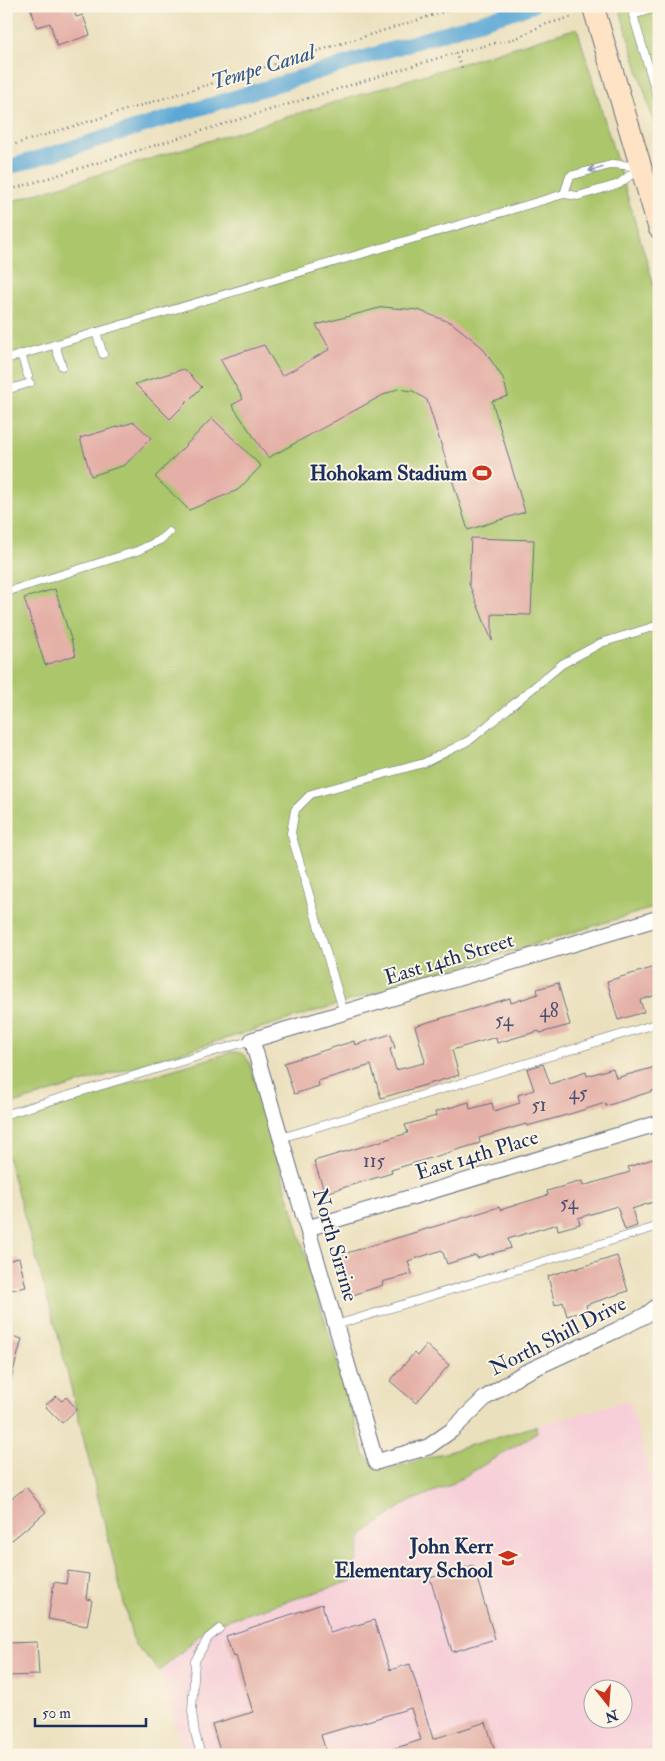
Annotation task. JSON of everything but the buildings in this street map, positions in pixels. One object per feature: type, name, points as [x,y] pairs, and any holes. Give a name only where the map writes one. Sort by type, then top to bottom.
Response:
[{"type":"street","points":[[593,8],[659,228]]},
{"type":"street","name":"East 14th Street","points":[[252,1040],[659,918]]},
{"type":"street","name":"North Sirrine","points":[[252,1040],[376,1462]]},
{"type":"street","name":"East 14th Place","points":[[308,1228],[659,1123]]},
{"type":"street","name":"North Shill Drive","points":[[376,1462],[428,1447],[452,1430],[485,1398],[522,1374],[617,1330],[646,1315],[659,1305]]},
{"type":"lane","points":[[659,7],[633,15],[659,102]]},
{"type":"lane","points":[[564,194],[570,176],[614,164],[641,167]]},
{"type":"lane","points":[[6,359],[564,194],[578,196],[619,184],[641,167]]},
{"type":"lane","points":[[96,332],[103,354]]},
{"type":"lane","points":[[55,345],[62,366]]},
{"type":"lane","points":[[6,390],[29,380],[21,354]]},
{"type":"lane","points":[[6,592],[137,551],[160,540],[169,532]]},
{"type":"lane","points":[[344,1012],[291,833],[295,810],[311,794],[424,763],[470,740],[562,664],[601,643],[659,625]]},
{"type":"lane","points":[[281,1138],[659,1023]]},
{"type":"lane","points":[[6,1111],[7,1114],[252,1040]]},
{"type":"lane","points":[[336,1325],[659,1226]]},
{"type":"lane","points":[[201,1755],[194,1733],[192,1711],[195,1661],[208,1638],[218,1629]]},
{"type":"path","points":[[6,147],[463,6]]},
{"type":"path","points":[[6,191],[455,53],[517,38],[543,25],[572,17]]},
{"type":"path","points":[[455,53],[463,70]]},
{"type":"shaded area","name":"John Kerr Elementary School","points":[[629,1400],[659,1505],[659,1755],[184,1755],[160,1671],[211,1625],[351,1581],[362,1535],[408,1502],[450,1485],[537,1433],[536,1426]]},
{"type":"green space","points":[[634,6],[659,6],[659,140],[620,10]]},
{"type":"green space","points":[[577,28],[659,302],[659,906],[6,1106],[6,203]]},
{"type":"green space","points":[[232,1052],[242,1054],[249,1062],[364,1454],[371,1461],[386,1470],[536,1426],[537,1433],[450,1485],[408,1502],[362,1535],[352,1581],[211,1625],[160,1671],[134,1644],[58,1335],[6,1152],[6,1119]]},
{"type":"waterway","name":"Tempe Canal","points":[[6,168],[532,6]]},
{"type":"place","name":"Hohokam Stadium","points":[[482,473]]},
{"type":"place","name":"John Kerr Elementary School","points":[[508,1558]]}]
